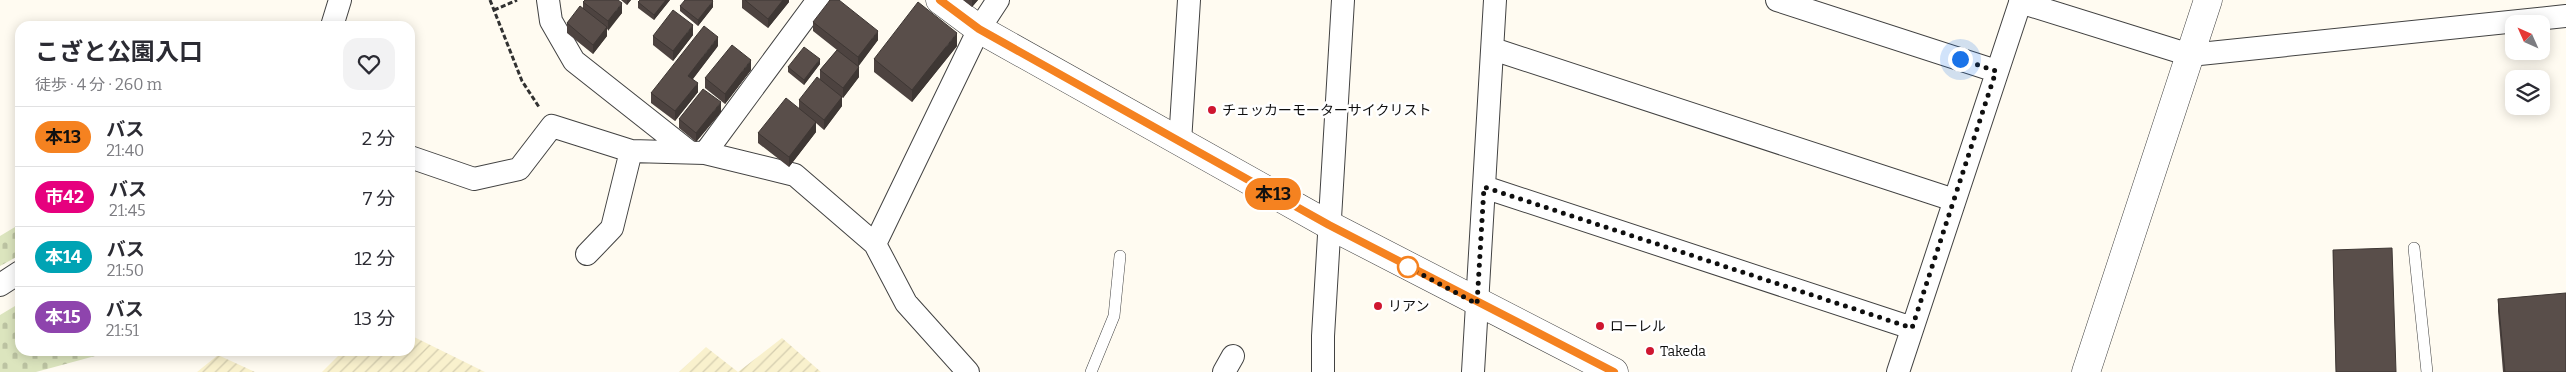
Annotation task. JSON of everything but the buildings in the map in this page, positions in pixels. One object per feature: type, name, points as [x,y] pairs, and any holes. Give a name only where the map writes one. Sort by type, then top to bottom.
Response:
[{"type":"street","points":[[334,21],[340,0]]},
{"type":"street","points":[[567,0],[549,10],[574,61],[697,152]]},
{"type":"street","points":[[697,152],[818,0]]},
{"type":"street","points":[[940,0],[979,29],[1329,225],[1477,304],[1614,372]]},
{"type":"street","points":[[875,244],[979,29],[998,0]]},
{"type":"street","points":[[1180,142],[1189,0]]},
{"type":"street","points":[[1324,372],[1323,336],[1343,0]]},
{"type":"street","points":[[1473,372],[1495,0]]},
{"type":"street","points":[[1777,0],[1996,71]]},
{"type":"street","points":[[2086,372],[2208,0]]},
{"type":"street","points":[[1898,372],[1996,71],[2021,1],[2190,55],[2566,16]]},
{"type":"street","points":[[1493,49],[1954,200]]},
{"type":"street","points":[[415,159],[474,179],[518,169],[552,126],[631,151],[697,152],[795,174],[875,244],[906,303],[968,372]]},
{"type":"street","points":[[587,254],[612,228],[631,151]]},
{"type":"street","points":[[1484,187],[1912,328]]},
{"type":"street","points":[[0,285],[15,275]]},
{"type":"lane","points":[[2414,248],[2427,372]]},
{"type":"lane","points":[[1091,372],[1114,316],[1120,256]]},
{"type":"path","points":[[490,0],[522,81],[552,126]]},
{"type":"path","points":[[494,10],[517,0]]},
{"type":"shaded area","points":[[415,337],[485,372],[322,372],[338,356],[415,356]]},
{"type":"shaded area","points":[[782,338],[821,372],[738,372]]},
{"type":"shaded area","points":[[706,347],[738,372],[679,372]]},
{"type":"shaded area","points":[[217,356],[220,356],[255,372],[197,372]]},
{"type":"green space","points":[[15,227],[15,258],[0,266],[0,236]]},
{"type":"green space","points":[[15,306],[15,356],[95,356],[36,372],[0,372],[0,315]]},
{"type":"bus line","name":"本13","points":[[940,0],[979,29],[1329,225],[1477,304],[1614,372]]},
{"type":"place","name":"チェッカーモーターサイクリスト","points":[[1212,110]]},
{"type":"place","name":"リアン","points":[[1378,306]]},
{"type":"place","name":"ローレル","points":[[1600,326]]},
{"type":"place","name":"Takeda","points":[[1650,351]]},
{"type":"route","points":[[1408,267],[1477,304],[1484,187],[1912,328],[1996,71],[1960,59]]}]
